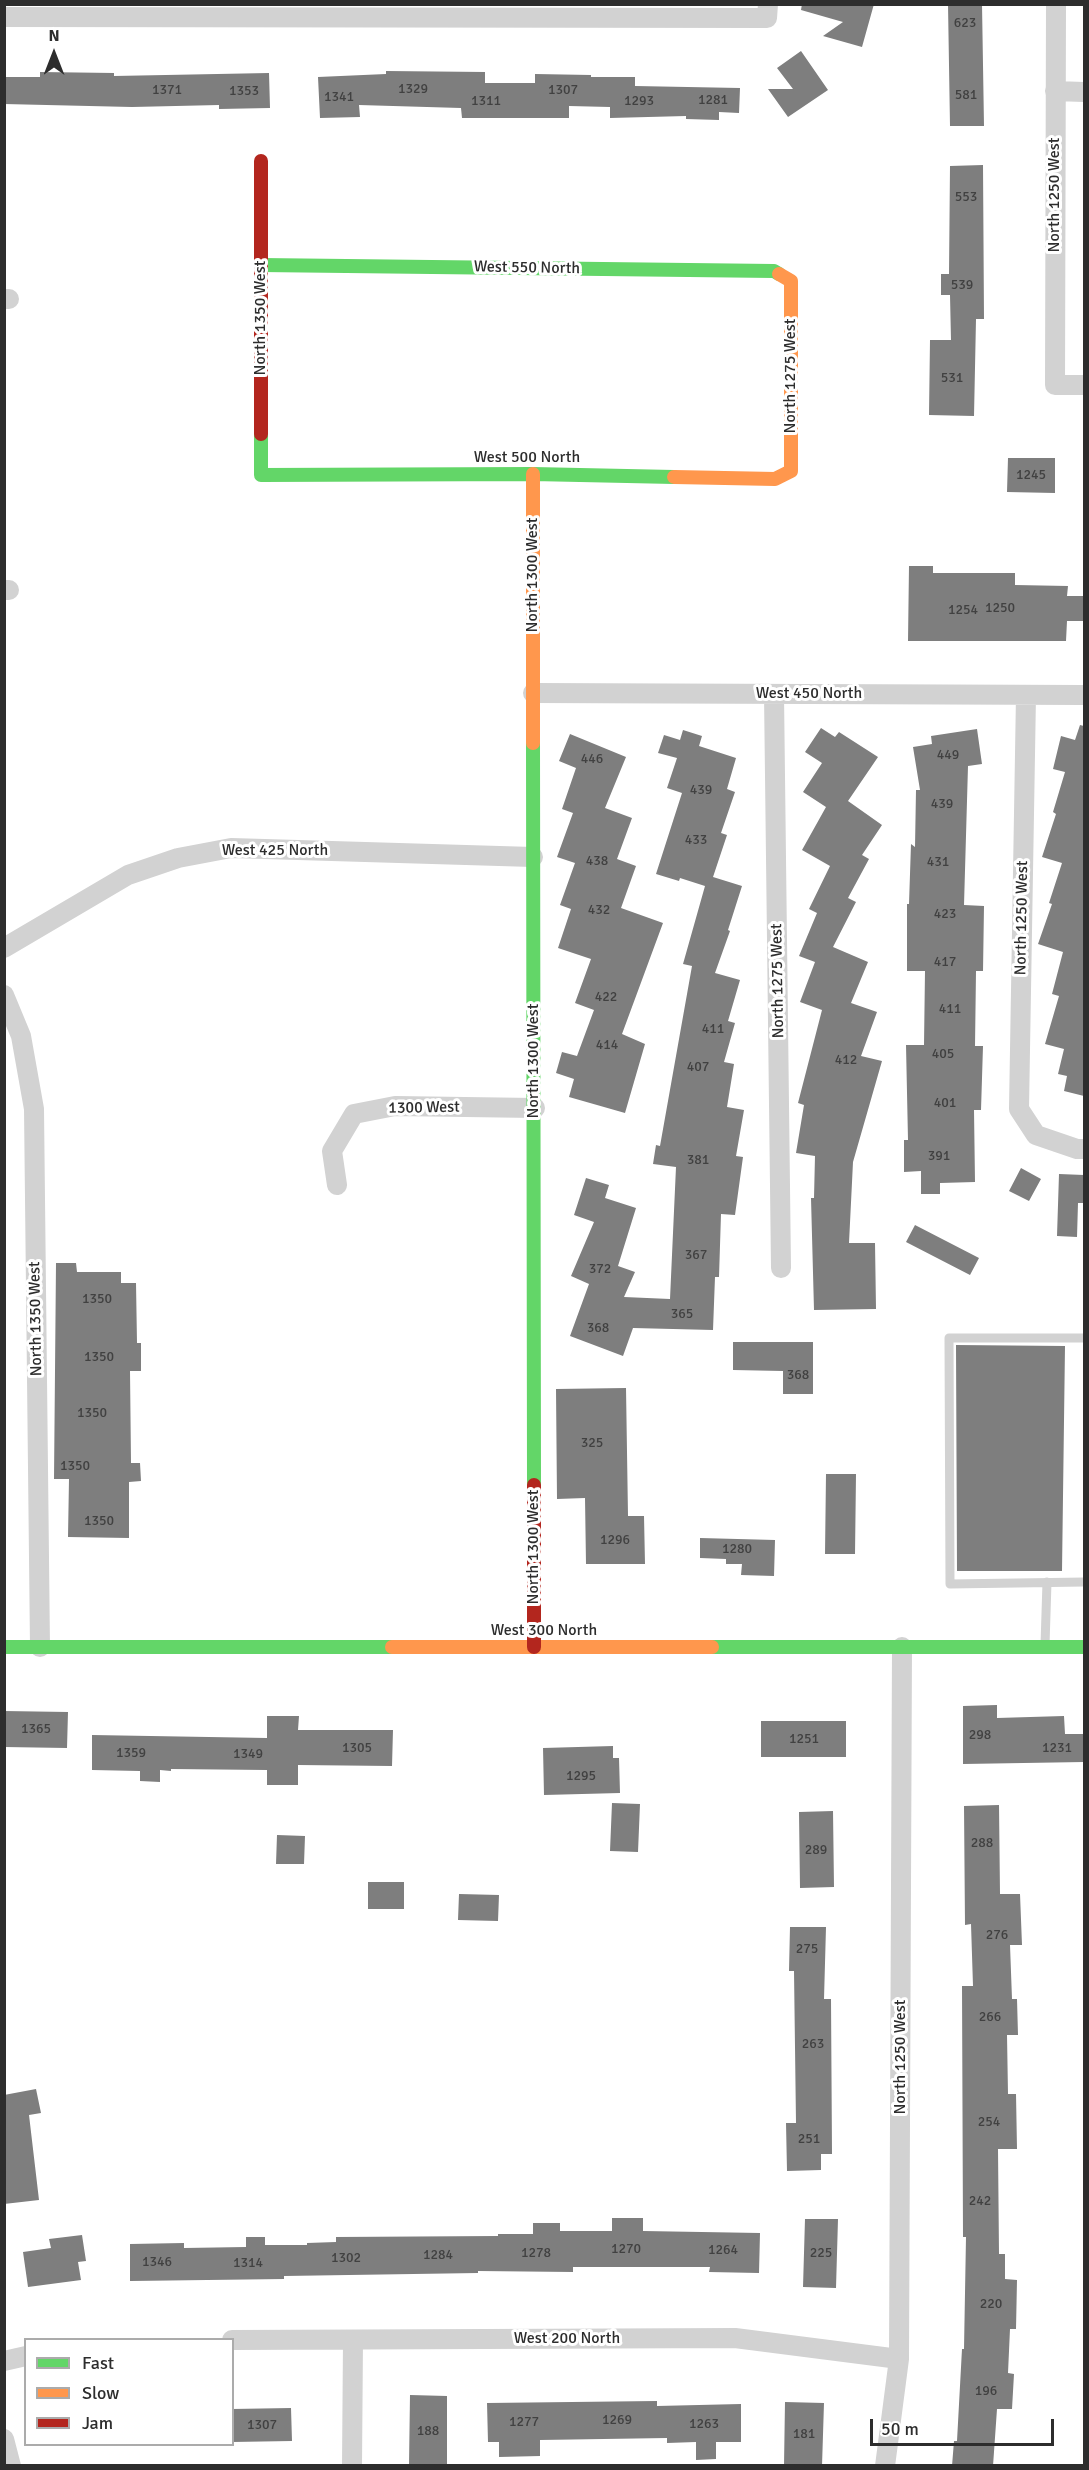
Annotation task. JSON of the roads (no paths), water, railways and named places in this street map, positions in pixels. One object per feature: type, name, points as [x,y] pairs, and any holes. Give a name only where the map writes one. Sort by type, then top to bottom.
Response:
[{"type":"street","name":"North 1250 West","points":[[1056,4],[1055,385],[1084,385]]},
{"type":"street","points":[[4,17],[204,11],[767,11]]},
{"type":"street","points":[[1055,91],[1084,92]]},
{"type":"street","name":"North 1350 West","points":[[261,161],[261,475]]},
{"type":"street","name":"West 550 North","points":[[261,265],[774,271],[791,281]]},
{"type":"street","name":"North 1275 West","points":[[791,281],[791,471]]},
{"type":"street","name":"West 500 North","points":[[261,475],[533,474],[775,479],[791,471]]},
{"type":"street","name":"North 1300 West","points":[[533,474],[534,1647]]},
{"type":"street","name":"West 450 North","points":[[533,693],[1084,695]]},
{"type":"street","name":"North 1275 West","points":[[774,694],[781,1268]]},
{"type":"street","name":"North 1250 West","points":[[1026,695],[1019,1109],[1036,1136],[1077,1149],[1084,1149]]},
{"type":"street","name":"West 425 North","points":[[4,948],[128,875],[178,858],[231,848],[533,857]]},
{"type":"street","name":"North 1350 West","points":[[4,995],[21,1036],[34,1109],[40,1647]]},
{"type":"street","name":"1300 West","points":[[337,1185],[332,1151],[354,1114],[395,1106],[535,1108]]},
{"type":"street","name":"West 300 North","points":[[4,1647],[1084,1647]]},
{"type":"street","name":"North 1250 West","points":[[885,2466],[899,2359],[902,1647]]},
{"type":"street","name":"West 200 North","points":[[234,2340],[735,2338],[899,2359]]},
{"type":"street","points":[[352,2466],[353,2340]]},
{"type":"street","points":[[4,2361],[24,2356]]},
{"type":"street","points":[[4,2439],[11,2466]]},
{"type":"lane","points":[[1084,1338],[949,1338],[950,1584],[1084,1582]]},
{"type":"lane","points":[[1044,1647],[1047,1582]]}]
